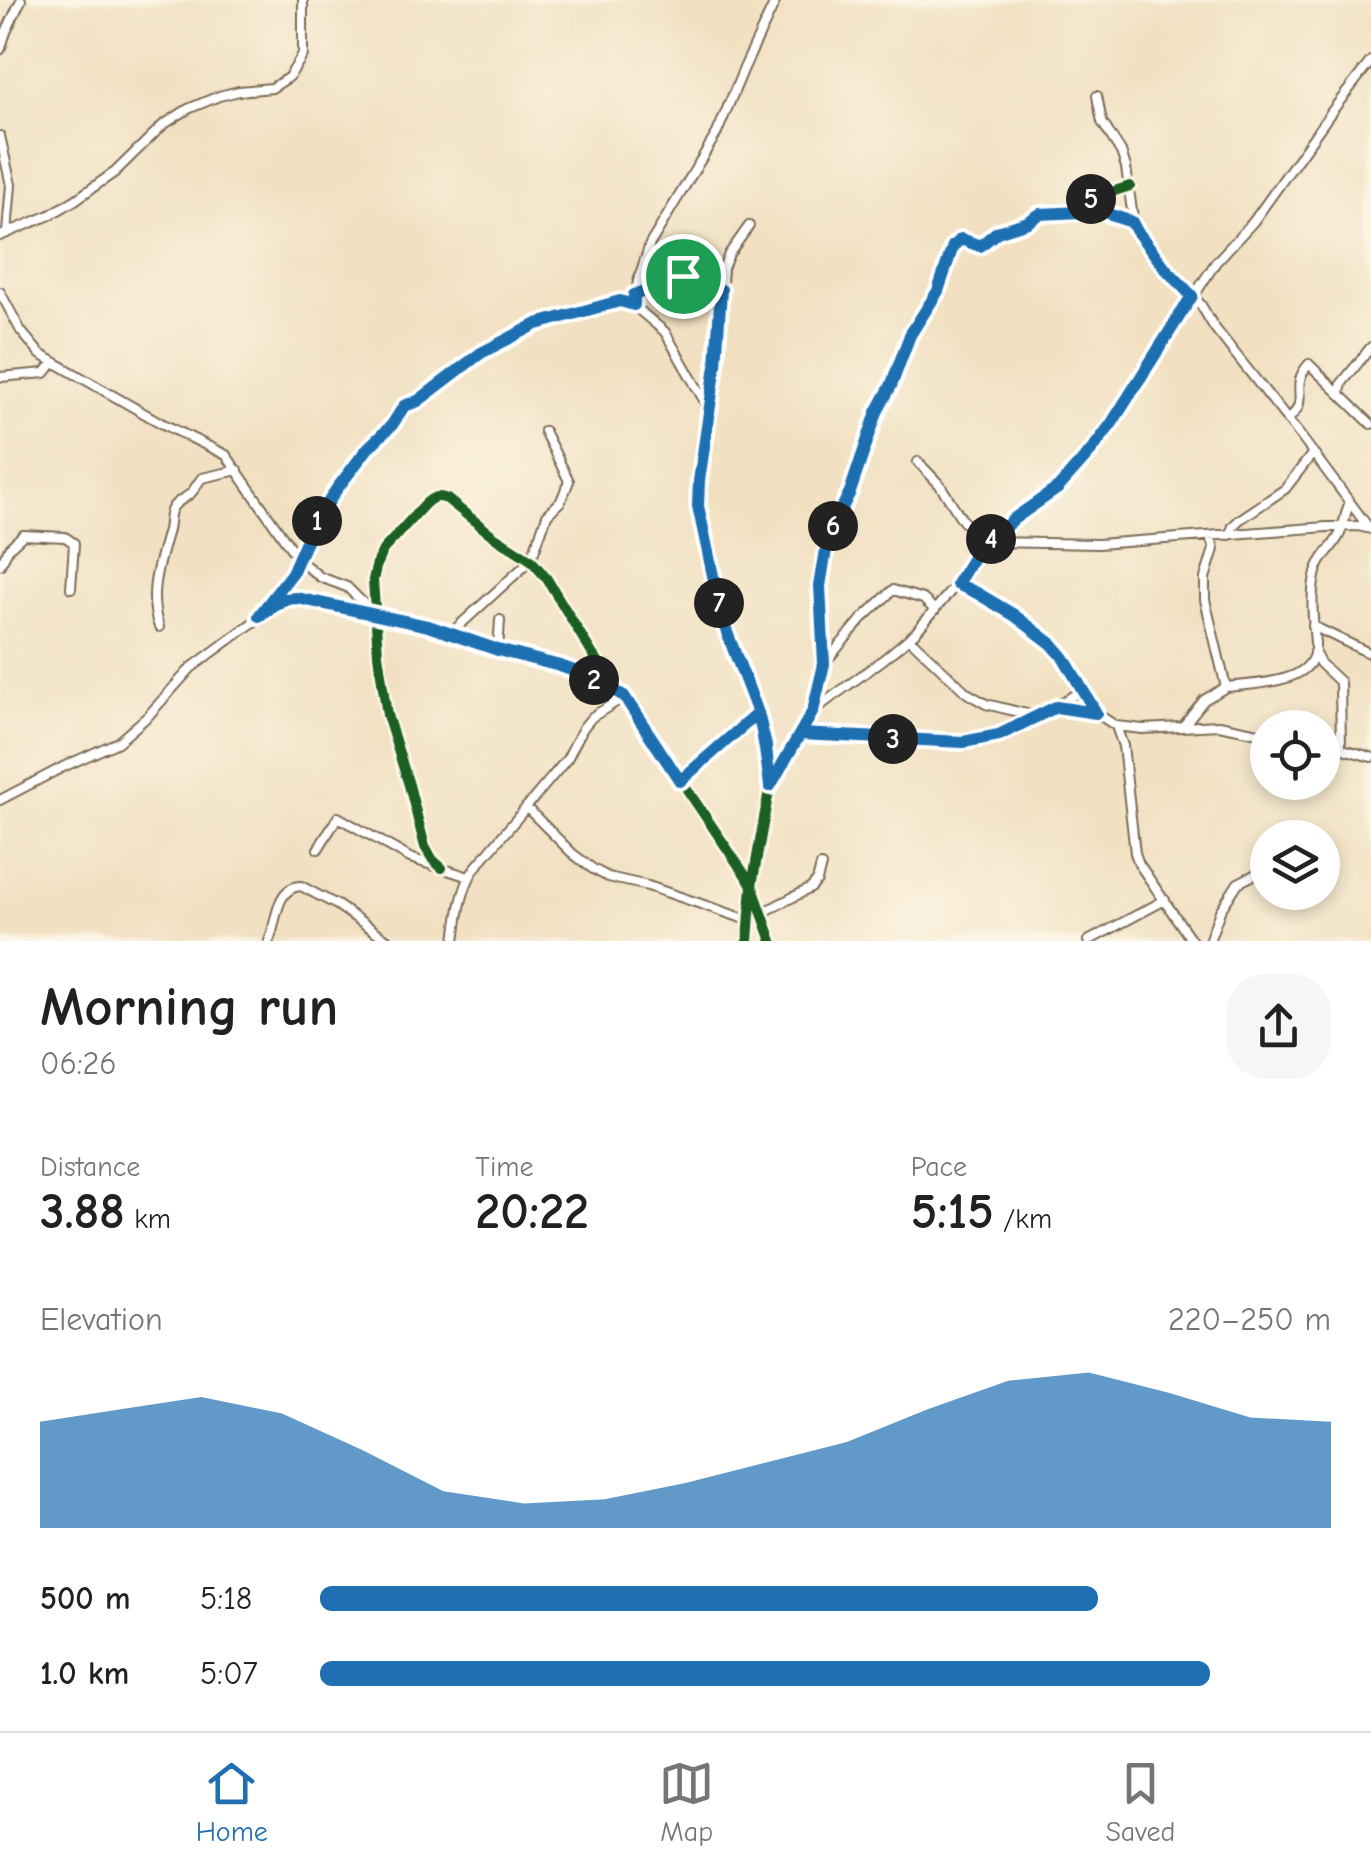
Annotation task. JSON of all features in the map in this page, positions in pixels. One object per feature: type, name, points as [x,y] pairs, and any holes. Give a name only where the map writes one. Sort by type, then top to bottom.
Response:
[{"type":"street","points":[[0,50],[21,0]]},
{"type":"street","points":[[3,234],[50,215],[74,200],[115,172],[163,126],[188,110],[219,96],[272,88],[289,78],[303,55],[304,0]]},
{"type":"street","points":[[634,300],[650,244],[717,133],[776,0]]},
{"type":"street","points":[[813,711],[909,638],[957,584],[974,556],[1032,505],[1058,488],[1091,451],[1192,296],[1221,256],[1253,222],[1371,61]]},
{"type":"street","points":[[1097,96],[1102,122],[1124,158],[1136,230],[1203,308],[1370,528]]},
{"type":"street","points":[[0,136],[11,185],[3,234]]},
{"type":"street","points":[[770,786],[813,711],[824,664],[820,586],[827,544],[910,335],[938,291],[953,246],[961,239],[980,246],[997,232],[1040,214],[1081,212],[1092,199],[1130,186]]},
{"type":"street","points":[[1092,199],[1111,215],[1132,222]]},
{"type":"street","points":[[748,941],[752,885],[770,786],[766,746],[758,713],[723,622],[698,506],[725,262],[749,226]]},
{"type":"street","points":[[259,616],[299,560],[310,532],[336,490],[404,406],[418,401],[481,353],[537,324],[634,300],[683,276],[721,290]]},
{"type":"street","points":[[0,292],[40,354],[226,455],[299,560],[320,577],[347,587],[376,616]]},
{"type":"street","points":[[634,300],[665,332],[710,408]]},
{"type":"street","points":[[1340,393],[1344,380],[1371,347]]},
{"type":"street","points":[[0,377],[44,373],[53,363]]},
{"type":"street","points":[[1287,420],[1299,406],[1298,381],[1306,364],[1371,424]]},
{"type":"street","points":[[450,634],[531,560],[547,515],[561,501],[569,481],[544,431]]},
{"type":"street","points":[[1230,535],[1239,520],[1285,489],[1314,453]]},
{"type":"street","points":[[918,462],[940,486],[963,522],[987,543],[1098,544],[1343,526],[1370,528]]},
{"type":"street","points":[[159,626],[154,608],[155,577],[170,512],[202,478],[238,470]]},
{"type":"street","points":[[442,868],[425,847],[387,715],[373,580],[383,550],[432,498],[439,496],[531,560],[559,596],[593,655],[752,885],[772,941]]},
{"type":"street","points":[[1350,502],[1338,538],[1315,575],[1314,652],[1340,682],[1341,748],[1371,757]]},
{"type":"street","points":[[0,565],[23,535],[64,537],[74,543],[70,588]]},
{"type":"street","points":[[1210,536],[1214,549],[1206,574],[1205,600],[1226,687]]},
{"type":"street","points":[[957,584],[1049,641],[1064,658],[1096,713]]},
{"type":"street","points":[[824,664],[893,590],[923,599],[935,610]]},
{"type":"street","points":[[0,800],[118,742],[148,716],[191,668],[285,599],[297,598],[395,618],[576,672],[624,696]]},
{"type":"street","points":[[498,650],[500,620]]},
{"type":"street","points":[[1312,626],[1371,654]]},
{"type":"street","points":[[909,638],[967,693],[986,704],[1035,716]]},
{"type":"street","points":[[1184,726],[1204,700],[1226,687],[1270,682],[1296,674],[1307,666],[1314,652]]},
{"type":"street","points":[[800,734],[977,742],[1010,730],[1082,690]]},
{"type":"street","points":[[455,941],[469,877],[571,754],[592,716],[624,696]]},
{"type":"street","points":[[1056,707],[1096,713],[1116,726],[1144,729],[1226,725],[1250,731]]},
{"type":"street","points":[[680,781],[758,713]]},
{"type":"street","points":[[1116,726],[1135,853],[1192,941]]},
{"type":"street","points":[[526,807],[573,854],[608,877],[648,886],[748,920],[810,888],[817,881],[821,866]]},
{"type":"street","points":[[318,848],[338,817],[410,858],[469,877]]},
{"type":"street","points":[[1209,941],[1238,882],[1250,876]]},
{"type":"street","points":[[269,941],[275,928],[274,916],[288,888],[294,885],[338,904],[389,941]]},
{"type":"street","points":[[1088,941],[1165,900]]},
{"type":"cycle path","points":[[748,941],[752,885],[770,785],[813,711],[824,664],[820,586],[827,544],[877,412],[907,343],[938,291],[953,246],[961,239],[980,246],[997,232],[1041,214],[1081,212],[1090,199],[1130,186]]},
{"type":"cycle path","points":[[442,868],[425,847],[387,715],[373,580],[383,550],[424,505],[437,497],[447,499],[531,560],[547,579],[593,655],[752,885],[772,941]]},
{"type":"route","points":[[683,276],[634,295],[634,305],[620,301],[521,331],[481,353],[418,401],[404,406],[336,490],[310,532],[292,573],[259,616],[285,599],[297,598],[428,626],[588,676],[624,696],[680,781],[758,713],[766,746],[770,786],[800,734],[977,742],[1023,725],[1056,707],[1096,713],[1064,658],[1045,637],[957,584],[976,553],[1015,518],[1058,488],[1091,451],[1192,296],[1166,269],[1132,222],[1104,211],[1092,199],[1081,212],[1040,214],[993,234],[980,246],[956,241],[938,291],[910,335],[877,412],[850,492],[833,526],[820,586],[824,664],[813,711],[770,786],[766,762],[766,746],[762,728],[758,713],[740,661],[723,622],[698,506],[721,290],[683,276]]}]
